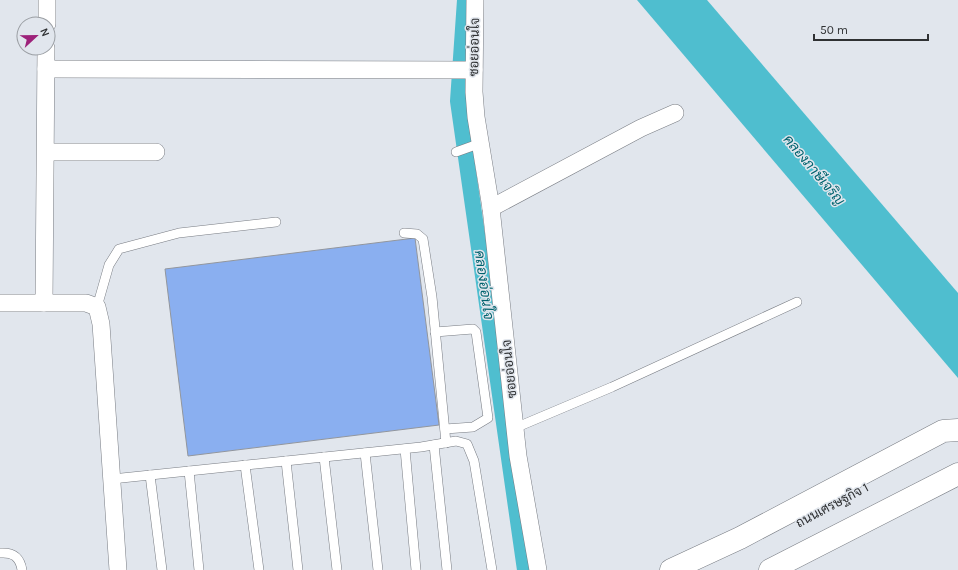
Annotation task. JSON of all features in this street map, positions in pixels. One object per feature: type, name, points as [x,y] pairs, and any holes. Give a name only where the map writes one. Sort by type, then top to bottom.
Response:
[{"type":"main road","points":[[672,570],[740,538],[943,431],[958,430]]},
{"type":"main road","name":"ถนนเศรษฐกิจ 1","points":[[705,570],[791,527],[958,438]]},
{"type":"main road","points":[[802,562],[958,474]]},
{"type":"main road","points":[[770,570],[802,562],[958,492]]},
{"type":"street","points":[[47,0],[47,16]]},
{"type":"street","name":"ซอยอ่อนใจ","points":[[475,0],[464,70],[476,117],[477,145],[491,208],[518,456],[538,570]]},
{"type":"street","points":[[44,303],[46,56]]},
{"type":"street","points":[[46,69],[464,70]]},
{"type":"street","points":[[491,208],[641,128],[675,113]]},
{"type":"street","points":[[46,152],[156,152]]},
{"type":"street","points":[[0,304],[44,303],[91,305],[101,324],[118,570]]},
{"type":"lane","points":[[456,152],[477,145]]},
{"type":"lane","points":[[91,305],[109,265],[119,249],[179,234],[276,222]]},
{"type":"lane","points":[[404,233],[417,234],[423,239],[435,332],[446,443]]},
{"type":"lane","points":[[515,428],[612,387],[797,302]]},
{"type":"lane","points":[[435,332],[465,328],[474,329],[476,332],[488,418],[473,426],[445,429]]},
{"type":"lane","points":[[112,479],[405,449],[456,441],[467,444],[474,462],[492,570]]},
{"type":"lane","points":[[434,445],[447,570]]},
{"type":"lane","points":[[405,449],[416,570]]},
{"type":"lane","points":[[365,453],[378,570]]},
{"type":"lane","points":[[324,457],[337,570]]},
{"type":"lane","points":[[286,461],[298,570]]},
{"type":"lane","points":[[245,465],[259,570]]},
{"type":"lane","points":[[189,471],[199,570]]},
{"type":"lane","points":[[150,475],[162,570]]},
{"type":"lane","points":[[0,553],[14,555],[20,561],[22,570]]},
{"type":"water","name":"คลองภาษีเจริญ","points":[[637,0],[707,0],[958,293],[958,378]]},
{"type":"building","points":[[415,238],[439,425],[188,456],[165,269]]},
{"type":"waterway","name":"คลองอ่อนใจ","points":[[465,0],[458,101],[525,570]]}]
